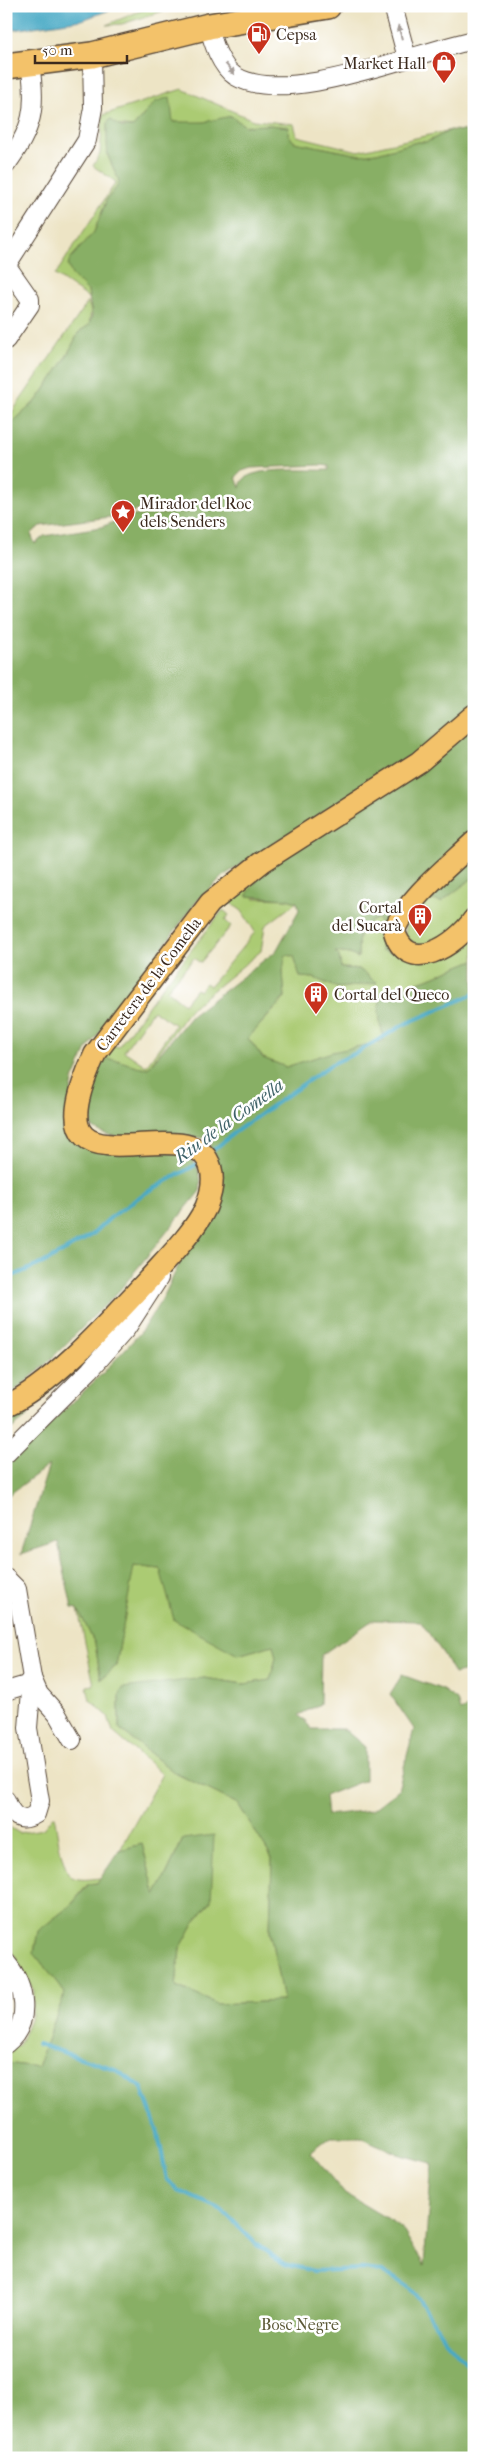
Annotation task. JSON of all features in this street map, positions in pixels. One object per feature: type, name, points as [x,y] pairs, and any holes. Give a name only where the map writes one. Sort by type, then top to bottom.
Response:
[{"type":"highway","points":[[6,52],[78,43],[238,6]]},
{"type":"highway","points":[[18,65],[92,55],[209,26],[328,6]]},
{"type":"main road","name":"Carretera de la Comella","points":[[6,1406],[16,1402],[55,1372],[108,1322],[165,1261],[205,1209],[212,1184],[209,1164],[199,1151],[189,1147],[107,1144],[93,1141],[86,1136],[78,1123],[76,1112],[79,1095],[95,1054],[210,903],[262,862],[418,762],[474,715]]},
{"type":"main road","points":[[474,842],[413,902],[400,917],[394,930],[402,948],[410,954],[422,954],[453,941],[464,934],[474,919]]},
{"type":"street","points":[[393,6],[407,58]]},
{"type":"street","points":[[209,26],[212,41],[234,75],[247,81],[267,86],[310,84],[474,40]]},
{"type":"street","points":[[6,340],[30,305],[30,299],[8,268],[8,263],[87,140],[93,108],[92,55]]},
{"type":"street","points":[[6,165],[23,143],[31,117],[34,93],[18,65]]},
{"type":"street","points":[[6,1454],[90,1370],[126,1329],[165,1269],[165,1261]]},
{"type":"street","points":[[6,1578],[17,1589],[32,1678],[39,1694],[57,1714],[72,1740]]},
{"type":"street","points":[[6,1691],[26,1685],[32,1678]]},
{"type":"street","points":[[6,1800],[11,1812],[19,1819],[28,1819],[36,1814],[40,1801],[28,1728],[32,1678]]},
{"type":"street","points":[[6,1962],[16,1974],[22,1989],[23,2017],[16,2036],[6,2044]]},
{"type":"green space","points":[[152,6],[179,6],[122,24],[106,25]]},
{"type":"green space","points":[[182,89],[253,120],[294,124],[297,136],[358,151],[451,130],[427,142],[417,142],[377,153],[360,155],[294,142],[288,134],[288,127],[269,125],[245,126],[231,116],[210,122],[173,122],[155,102],[133,127],[107,124],[108,156],[119,181],[117,187],[107,199],[94,232],[70,259],[81,284],[88,291],[89,298],[55,275],[116,182],[93,166],[100,154],[103,115]]},
{"type":"green space","points":[[170,97],[173,122],[204,122],[231,116],[245,126],[269,125],[289,127],[288,134],[294,142],[360,155],[377,153],[417,142],[427,142],[451,130],[466,131],[474,135],[474,704],[423,747],[223,876],[196,902],[86,1051],[73,1080],[68,1111],[74,1132],[191,1157],[199,1173],[201,1181],[200,1191],[119,1291],[45,1365],[6,1398],[6,432],[15,420],[38,399],[64,361],[79,332],[89,325],[92,315],[88,291],[72,275],[68,266],[70,259],[94,232],[107,199],[117,187],[119,181],[108,156],[107,124],[110,119],[121,127],[133,127],[155,102]],"holes":[[[329,466],[329,470],[283,470],[259,473],[243,480],[240,488],[236,477],[242,471],[251,468]],[[156,509],[188,512],[130,516],[101,527],[44,536],[35,544],[31,534],[40,526],[110,517],[138,510]]]},
{"type":"green space","points":[[88,302],[91,311],[89,325],[79,332],[64,361],[38,399],[15,420],[6,432],[6,421]]},
{"type":"green space","name":"Bosc Negre","points":[[474,726],[474,831],[429,877],[392,942],[391,953],[381,950],[381,926],[378,918],[365,925],[362,929],[359,938],[358,958],[350,954],[335,952],[339,956],[341,968],[359,969],[377,983],[338,988],[314,978],[300,977],[294,956],[285,955],[283,972],[285,997],[248,1038],[263,1058],[286,1067],[332,1052],[384,1041],[379,1010],[383,992],[425,980],[474,960],[474,1651],[471,1651],[467,1671],[454,1674],[444,1655],[420,1621],[373,1620],[321,1655],[320,1704],[299,1715],[312,1729],[344,1729],[365,1747],[365,1780],[325,1796],[327,1815],[372,1810],[398,1790],[414,1729],[390,1694],[402,1675],[441,1689],[457,1700],[460,1711],[474,1705],[474,2458],[6,2458],[6,2063],[37,2067],[65,1993],[34,1953],[38,1931],[71,1905],[89,1884],[97,1883],[120,1850],[142,1844],[156,1896],[183,1839],[214,1835],[211,1901],[194,1923],[180,1949],[176,1986],[217,2004],[283,2001],[270,1932],[272,1858],[238,1804],[175,1773],[119,1728],[119,1696],[123,1688],[204,1678],[244,1684],[270,1680],[276,1658],[273,1645],[238,1655],[174,1620],[160,1569],[134,1566],[116,1666],[101,1679],[95,1644],[78,1609],[72,1608],[58,1542],[21,1554],[49,1465],[6,1497],[6,1466],[103,1373],[140,1333],[163,1298],[184,1254],[204,1228],[209,1151],[213,1139],[183,1136],[131,1138],[110,1135],[92,1127],[87,1108],[98,1067],[108,1059],[148,1068],[191,1016],[276,951],[299,910],[297,902],[287,899],[246,896],[264,870]],"holes":[[[330,2137],[360,2137],[398,2154],[432,2163],[424,2265],[401,2227],[344,2193],[310,2152]]]},
{"type":"green space","points":[[474,851],[474,877],[441,902],[432,900],[435,891]]},
{"type":"green space","points":[[264,870],[254,898],[287,899],[297,902],[265,926],[261,951],[190,1009],[148,1068],[132,1066],[118,1060],[98,1067],[109,1044],[118,1047],[162,987],[223,910],[229,915],[225,920],[231,926],[200,963],[194,958],[167,990],[184,1004],[196,989],[199,991],[206,983],[210,986],[255,932],[242,911],[228,901]],"holes":[[[153,1010],[175,1025],[146,1066],[124,1051]]]},
{"type":"green space","points":[[474,877],[474,906],[458,926],[427,948],[404,939],[407,924],[435,891],[441,902]]},
{"type":"green space","points":[[378,918],[381,926],[382,950],[392,942],[399,954],[474,933],[474,960],[425,980],[383,992],[380,1022],[385,1041],[334,1052],[286,1067],[263,1058],[248,1038],[285,998],[284,955],[295,956],[300,977],[314,978],[338,988],[376,983],[359,969],[341,968],[339,956],[334,952],[350,954],[358,958],[359,938],[362,929],[365,925]]},
{"type":"green space","points":[[19,1414],[28,1416],[6,1433],[6,1418]]},
{"type":"green space","points":[[133,1566],[160,1569],[208,1638],[238,1655],[273,1645],[276,1658],[270,1680],[245,1684],[204,1678],[119,1696],[119,1728],[175,1773],[238,1804],[272,1858],[270,1932],[283,2001],[217,2004],[176,1986],[180,1949],[194,1923],[211,1901],[183,1839],[156,1896],[142,1844],[120,1850],[162,1774],[113,1732],[108,1716],[90,1700],[87,1686],[94,1685],[78,1609],[95,1644],[101,1679],[116,1666]]},
{"type":"green space","points":[[54,1815],[62,1858],[68,1873],[78,1879],[100,1878],[97,1883],[88,1884],[71,1905],[38,1931],[34,1953],[65,1993],[37,2067],[6,2063],[6,2052],[19,2045],[32,2016],[34,1991],[6,1939],[6,1825],[19,1833],[43,1829]]},
{"type":"water","points":[[6,6],[121,6],[82,20],[6,31]]},
{"type":"waterway","name":"Riu de la Comella","points":[[210,1153],[235,1132],[332,1064],[358,1052],[403,1025],[474,994]]},
{"type":"waterway","name":"Riu de la Comella","points":[[6,1279],[43,1263],[92,1235],[110,1218],[142,1195],[199,1163]]},
{"type":"waterway","points":[[38,2044],[115,2069],[142,2088],[158,2133],[167,2180],[179,2191],[222,2210],[257,2245],[284,2264],[314,2271],[363,2269],[380,2271],[394,2278],[407,2286],[418,2298],[443,2337],[474,2372]]},
{"type":"place","name":"Cepsa","points":[[259,55]]},
{"type":"place","name":"Market Hall","points":[[444,84]]},
{"type":"place","name":"Mirador del Roc dels Senders","points":[[123,533]]},
{"type":"place","name":"Cortal del Sucarà","points":[[420,937]]},
{"type":"place","name":"Cortal del Queco","points":[[316,1015]]}]
